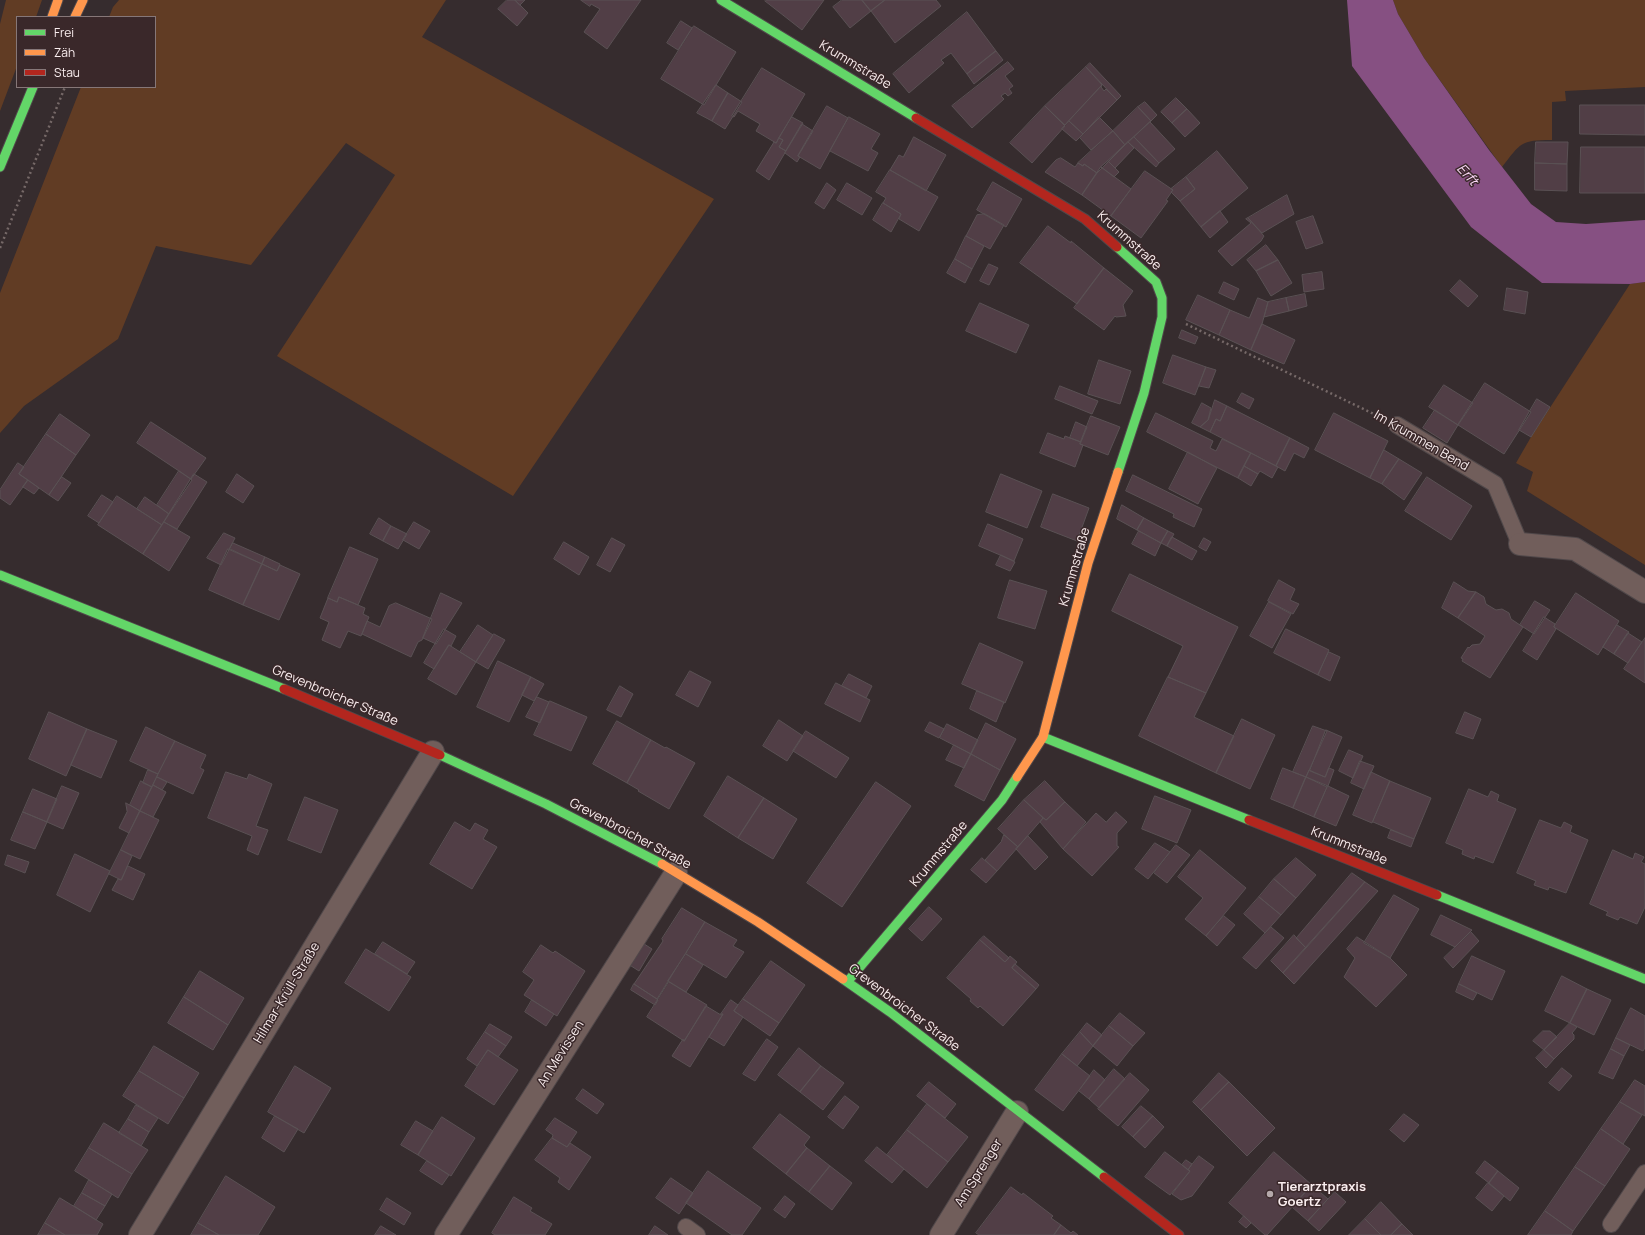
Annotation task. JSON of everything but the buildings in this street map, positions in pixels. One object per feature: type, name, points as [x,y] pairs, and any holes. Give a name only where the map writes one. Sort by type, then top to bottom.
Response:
[{"type":"street","points":[[52,16],[58,0]]},
{"type":"street","points":[[75,16],[83,0]]},
{"type":"street","name":"Krummstraße","points":[[721,0],[1084,219],[1156,282],[1162,298],[1162,317],[1144,393],[1088,563],[1043,738],[1002,800],[848,981]]},
{"type":"street","points":[[0,167],[33,88]]},
{"type":"street","name":"Im Krummen Bend","points":[[1520,544],[1576,549],[1645,592]]},
{"type":"street","name":"Grevenbroicher Straße","points":[[0,575],[269,682],[433,752],[560,811],[620,841],[745,915],[848,981],[1179,1235]]},
{"type":"street","name":"Krummstraße","points":[[1043,738],[1645,979]]},
{"type":"street","name":"Hilmar-Krüll-Straße","points":[[140,1235],[433,752]]},
{"type":"street","name":"An Mevissen","points":[[446,1235],[676,873]]},
{"type":"street","name":"Am Sprenger","points":[[941,1235],[1017,1112]]},
{"type":"lane","name":"Im Krummen Bend","points":[[1396,425],[1495,484],[1520,544]]},
{"type":"lane","points":[[1611,1224],[1645,1173]]},
{"type":"path","points":[[0,248],[65,88]]},
{"type":"path","name":"Im Krummen Bend","points":[[1162,317],[1186,324],[1396,425]]},
{"type":"shaded area","points":[[6,0],[42,0],[36,16],[16,16],[16,69],[0,111],[0,24]]},
{"type":"shaded area","points":[[119,0],[446,0],[422,37],[714,199],[513,496],[277,356],[395,175],[346,143],[251,265],[156,246],[118,339],[24,406],[0,433],[0,293],[81,88],[156,88],[156,16],[109,16],[113,7]]},
{"type":"shaded area","points":[[1393,0],[1645,0],[1645,87],[1565,91],[1566,101],[1552,102],[1552,140],[1533,141],[1522,144],[1502,167],[1424,58],[1398,14]]},
{"type":"shaded area","points":[[1645,282],[1645,565],[1527,491],[1533,472],[1516,463],[1531,437],[1630,284]]},
{"type":"water","name":"Erft","points":[[1347,0],[1393,0],[1398,14],[1424,58],[1489,150],[1531,204],[1556,222],[1586,224],[1645,220],[1645,282],[1630,284],[1542,283],[1471,227],[1352,66]]},
{"type":"traffic: fast","points":[[721,0],[916,118]]},
{"type":"traffic: fast","points":[[0,167],[33,88]]},
{"type":"traffic: fast","points":[[1117,247],[1156,282],[1162,298],[1162,317],[1144,393],[1118,472]]},
{"type":"traffic: fast","points":[[0,575],[284,689]]},
{"type":"traffic: fast","points":[[1043,737],[1249,820]]},
{"type":"traffic: fast","points":[[440,755],[546,804],[662,864]]},
{"type":"traffic: fast","points":[[848,981],[1002,800],[1017,777]]},
{"type":"traffic: fast","points":[[1437,895],[1645,979]]},
{"type":"traffic: fast","points":[[843,979],[890,1012],[1104,1177]]},
{"type":"traffic: slow","points":[[52,16],[58,0]]},
{"type":"traffic: slow","points":[[75,16],[83,0]]},
{"type":"traffic: slow","points":[[1017,777],[1043,737],[1088,563],[1118,472]]},
{"type":"traffic: slow","points":[[662,864],[758,922],[843,979]]},
{"type":"traffic: jam","points":[[916,118],[1085,219],[1117,247]]},
{"type":"traffic: jam","points":[[284,689],[440,755]]},
{"type":"traffic: jam","points":[[1249,820],[1437,895]]},
{"type":"traffic: jam","points":[[1104,1177],[1179,1235]]},
{"type":"place","name":"Tierarztpraxis Goertz","points":[[1270,1194]]}]
